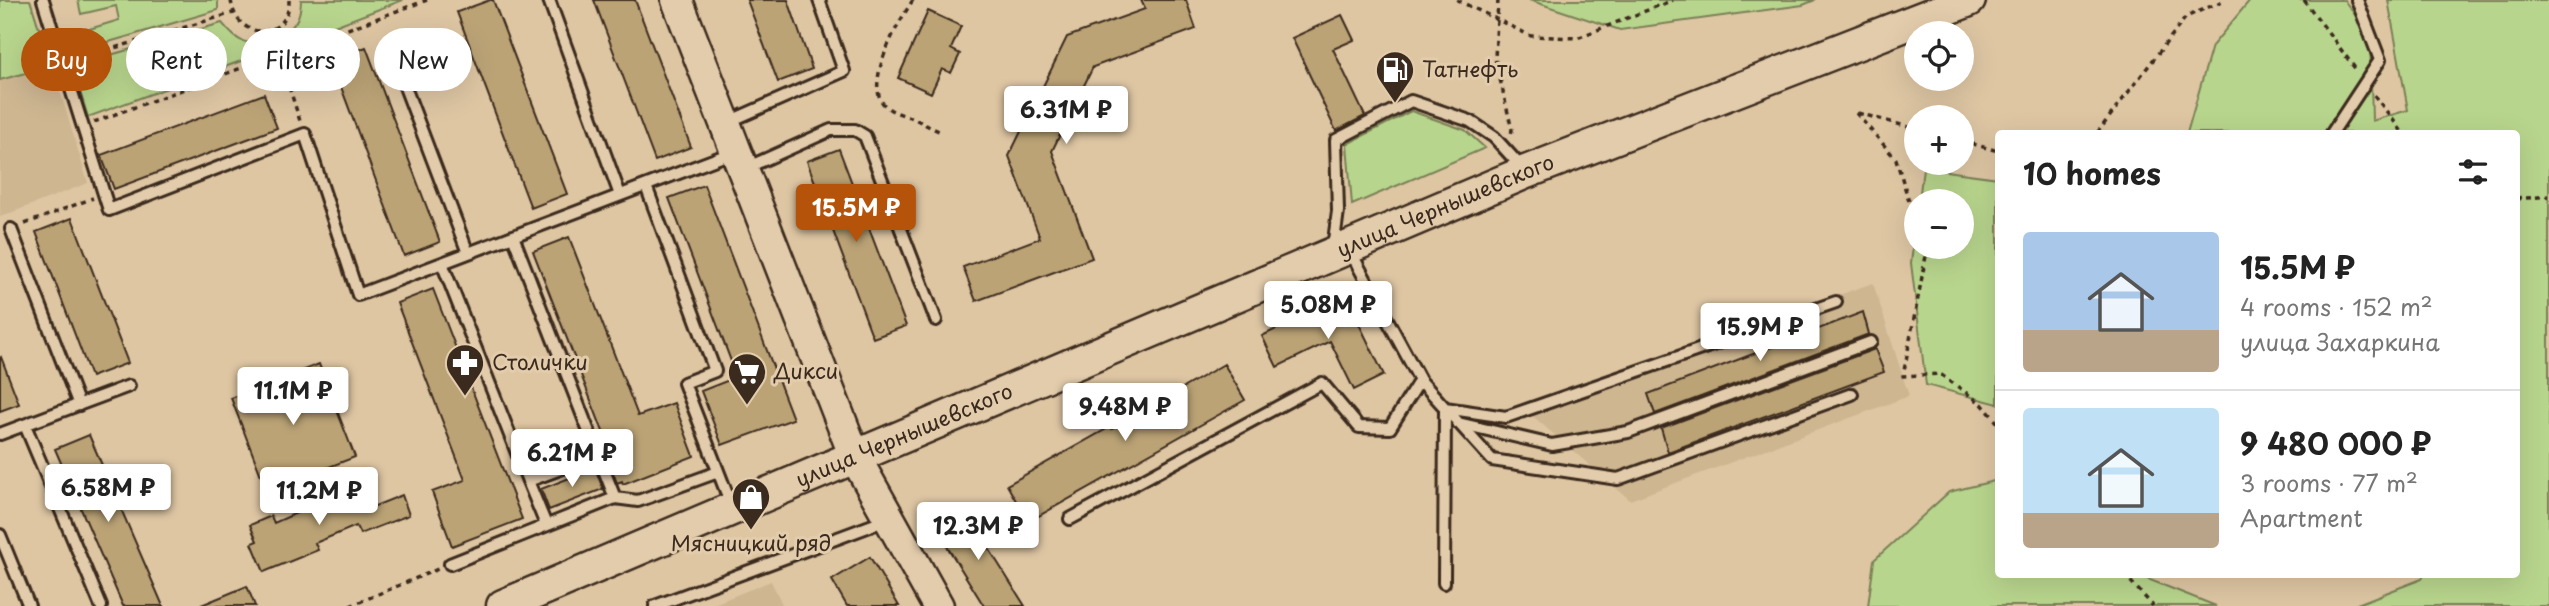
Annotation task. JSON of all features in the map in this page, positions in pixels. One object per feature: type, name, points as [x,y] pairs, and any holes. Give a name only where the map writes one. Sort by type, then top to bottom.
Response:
[{"type":"main road","name":"улица Чернышевского","points":[[503,606],[1526,172],[1969,0]]},
{"type":"street","points":[[677,0],[855,457],[939,606]]},
{"type":"lane","points":[[43,0],[51,28]]},
{"type":"lane","points":[[549,0],[620,195]]},
{"type":"lane","points":[[725,123],[844,71],[819,0]]},
{"type":"lane","points":[[2334,130],[2380,60],[2357,0]]},
{"type":"lane","points":[[71,91],[109,209],[305,134],[358,295],[646,186],[740,160],[831,130],[855,130],[865,136],[936,320]]},
{"type":"lane","points":[[407,91],[468,253]]},
{"type":"lane","points":[[1526,172],[1494,136],[1470,121],[1411,101],[1336,140],[1340,250],[1420,380],[1492,460],[1618,479],[1852,394]]},
{"type":"lane","points":[[646,186],[715,370],[684,383],[733,509]]},
{"type":"lane","points":[[11,229],[79,405]]},
{"type":"lane","points":[[513,236],[615,498]]},
{"type":"lane","points":[[442,263],[546,525]]},
{"type":"lane","points":[[1445,408],[1506,417],[1836,302]]},
{"type":"lane","points":[[1458,423],[1552,444],[1628,432],[1871,342]]},
{"type":"lane","points":[[1070,519],[1322,383],[1359,427],[1390,428],[1420,380]]},
{"type":"lane","points":[[0,434],[129,386]]},
{"type":"lane","points":[[1444,583],[1445,408]]},
{"type":"lane","points":[[26,425],[101,606]]},
{"type":"lane","points":[[528,481],[598,454]]},
{"type":"lane","points":[[450,564],[615,498],[638,501],[718,472]]},
{"type":"lane","points":[[655,606],[890,519]]},
{"type":"lane","points":[[0,535],[29,606]]},
{"type":"path","points":[[231,0],[233,13],[246,28]]},
{"type":"path","points":[[273,28],[284,19],[289,9],[289,0]]},
{"type":"path","points":[[408,0],[410,6]]},
{"type":"path","points":[[350,28],[427,0]]},
{"type":"path","points":[[913,0],[904,13],[880,66],[878,95],[888,109],[942,132]]},
{"type":"path","points":[[1457,0],[1531,36],[1577,38],[1673,0]]},
{"type":"path","points":[[1498,0],[1495,58],[1512,130],[1505,149]]},
{"type":"path","points":[[2099,130],[2186,17],[2225,0]]},
{"type":"path","points":[[2304,0],[2401,130]]},
{"type":"path","points":[[112,48],[233,13]]},
{"type":"path","points":[[82,126],[241,68]]},
{"type":"path","points":[[290,91],[305,134]]},
{"type":"path","points":[[1904,126],[1856,113],[1896,159],[1905,189]]},
{"type":"path","points":[[1974,144],[1995,150]]},
{"type":"path","points":[[11,229],[104,194]]},
{"type":"path","points":[[2520,199],[2549,196]]},
{"type":"path","points":[[1925,259],[1903,376],[1940,374],[1982,404],[1995,419]]},
{"type":"path","points":[[350,606],[450,564]]},
{"type":"path","points":[[2128,578],[2153,606]]},
{"type":"shaded area","points":[[0,0],[32,0],[41,28],[21,28],[21,91],[60,91],[88,183],[0,217]]},
{"type":"shaded area","points":[[1873,283],[1909,396],[1630,500],[1521,406]]},
{"type":"shaded area","points":[[771,581],[783,606],[709,606]]},
{"type":"green space","points":[[0,0],[30,0],[39,28],[21,28],[21,74],[0,80]]},
{"type":"green space","points":[[78,0],[218,0],[218,10],[157,28],[126,28],[126,37],[112,41],[112,28],[93,28],[119,20],[116,6],[81,14]]},
{"type":"green space","points":[[301,0],[403,0],[329,28],[291,28],[300,12]]},
{"type":"green space","points":[[1529,0],[1815,0],[1803,5],[1620,30]]},
{"type":"green space","points":[[2250,0],[2344,0],[2370,35],[2372,121],[2408,110],[2388,0],[2549,0],[2549,606],[2352,606],[2422,578],[2520,578],[2520,130],[2188,130],[2212,46]]},
{"type":"green space","points":[[222,23],[227,28],[205,28]]},
{"type":"green space","points":[[227,28],[241,41],[241,61],[227,66]]},
{"type":"green space","points":[[126,51],[126,91],[159,91],[88,117],[80,91],[112,91],[112,55]]},
{"type":"green space","points":[[1411,111],[1465,130],[1485,148],[1352,205],[1347,144]]},
{"type":"green space","points":[[1922,175],[1995,178],[1995,403],[1926,385],[1911,259],[1974,259],[1974,189],[1920,189]]},
{"type":"green space","points":[[1995,481],[1995,578],[2145,578],[2216,606],[1868,606],[1874,560],[1949,492]]},
{"type":"building","points":[[493,0],[567,194],[531,208],[472,52],[472,28],[463,28],[457,12]]},
{"type":"building","points":[[594,0],[635,0],[691,147],[655,161]]},
{"type":"building","points":[[747,0],[788,0],[812,69],[778,82]]},
{"type":"building","points":[[1141,0],[1186,0],[1196,29],[1093,67],[1052,151],[1092,258],[976,301],[963,267],[1040,238],[1009,156],[1067,37],[1145,9]]},
{"type":"building","points":[[928,11],[961,26],[951,49],[960,54],[951,73],[942,69],[931,93],[898,78]]},
{"type":"building","points":[[1342,15],[1354,40],[1333,49],[1365,116],[1336,131],[1292,38]]},
{"type":"building","points":[[366,47],[374,68],[374,91],[383,91],[440,242],[404,256],[343,91],[360,91],[360,49]]},
{"type":"building","points":[[264,94],[277,128],[114,189],[101,155]]},
{"type":"building","points":[[839,149],[906,326],[873,338],[807,161]]},
{"type":"building","points":[[704,185],[793,419],[722,445],[701,391],[737,377],[669,198]]},
{"type":"building","points":[[72,218],[128,363],[91,377],[36,232]]},
{"type":"building","points":[[569,237],[638,416],[674,403],[694,456],[623,484],[622,481],[617,483],[609,462],[614,460],[533,251]]},
{"type":"building","points":[[433,289],[522,519],[452,546],[432,492],[465,480],[397,303]]},
{"type":"building","points":[[1345,295],[1384,375],[1354,390],[1330,341],[1277,367],[1262,336]]},
{"type":"building","points":[[1863,312],[1869,334],[1655,414],[1648,394]]},
{"type":"building","points":[[1875,349],[1884,372],[1668,452],[1661,428]]},
{"type":"building","points":[[0,358],[19,404],[0,411]]},
{"type":"building","points":[[319,364],[355,457],[267,491],[231,398]]},
{"type":"building","points":[[1224,364],[1245,400],[1028,522],[1007,485],[1110,427],[1112,429]]},
{"type":"building","points":[[89,435],[163,606],[123,606],[55,449]]},
{"type":"building","points":[[595,468],[603,489],[549,510],[541,489]]},
{"type":"building","points":[[351,489],[360,512],[402,495],[409,515],[360,534],[356,526],[315,543],[318,550],[264,572],[252,543],[257,541],[250,525],[271,516],[274,523]]},
{"type":"building","points":[[964,509],[1025,606],[984,606],[935,527]]},
{"type":"building","points":[[870,557],[899,606],[847,606],[832,580]]},
{"type":"building","points":[[247,586],[255,606],[199,606]]},
{"type":"place","name":"Татнефть","points":[[1395,104]]},
{"type":"place","name":"Столички","points":[[465,397]]},
{"type":"place","name":"Дикси","points":[[747,406]]},
{"type":"place","name":"Мясницкий ряд","points":[[751,531]]}]
